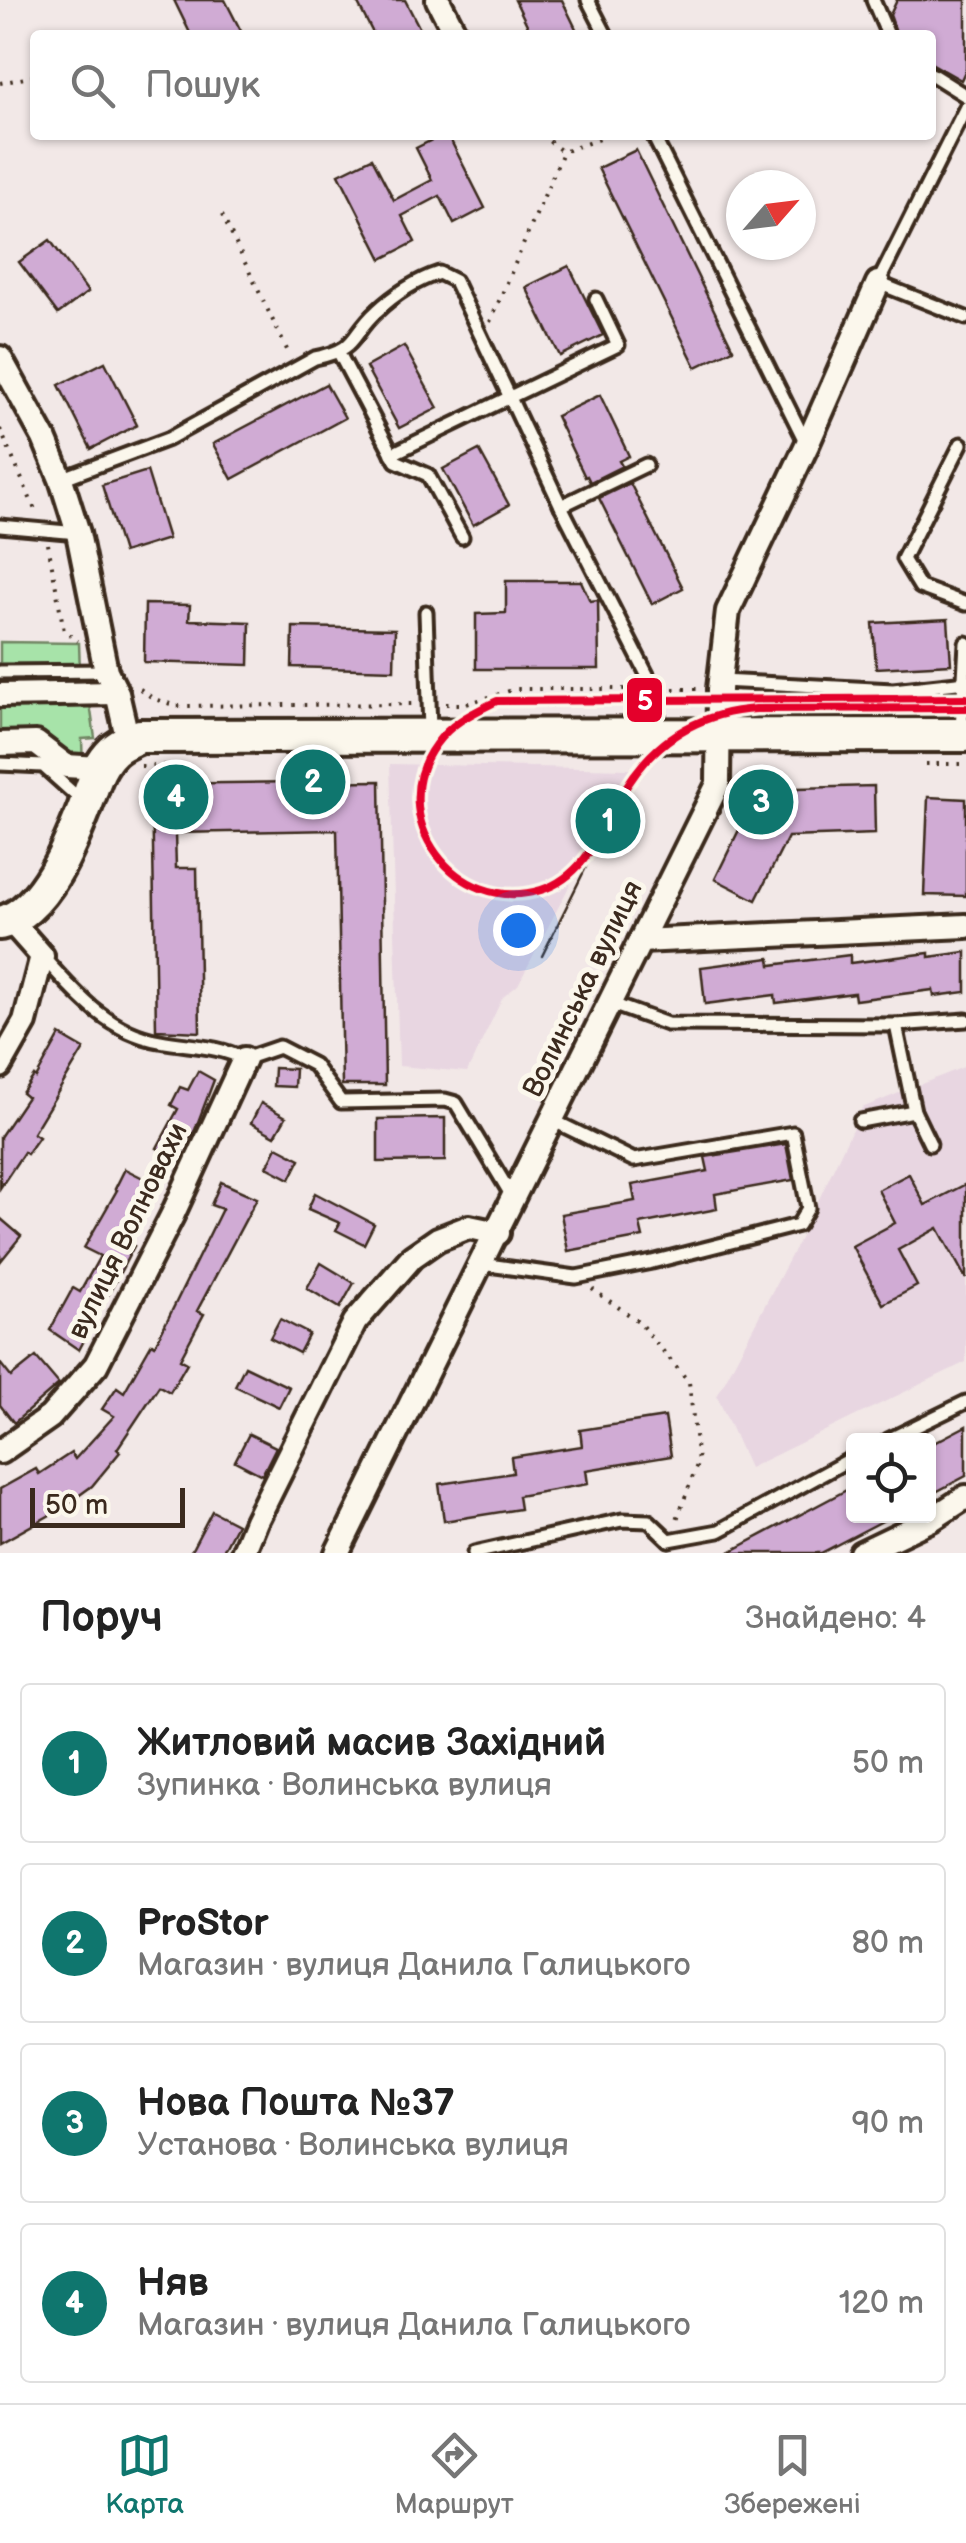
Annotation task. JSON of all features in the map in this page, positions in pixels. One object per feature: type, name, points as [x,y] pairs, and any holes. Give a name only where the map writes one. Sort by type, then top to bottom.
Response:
[{"type":"street","points":[[438,0],[453,30]]},
{"type":"street","name":"Волинська вулиця","points":[[337,1553],[718,784],[720,685],[728,611],[878,283]]},
{"type":"street","points":[[0,358],[44,438],[61,479],[78,533],[105,665],[117,693],[128,741]]},
{"type":"street","points":[[0,695],[117,693]]},
{"type":"street","points":[[0,1066],[25,1022],[42,956],[6,922],[35,903],[58,867],[99,768],[114,750],[140,736],[430,720],[658,735],[963,735]]},
{"type":"street","points":[[0,744],[36,744],[66,766],[99,768]]},
{"type":"street","points":[[640,941],[966,926]]},
{"type":"street","name":"вулиця Волновахи","points":[[0,1452],[50,1417],[96,1364],[172,1216],[244,1059]]},
{"type":"street","points":[[243,1553],[355,1322],[412,1258],[438,1240],[468,1227],[498,1233]]},
{"type":"street","points":[[861,1553],[932,1519],[966,1497]]},
{"type":"lane","points":[[588,0],[603,30]]},
{"type":"lane","points":[[873,0],[886,30]]},
{"type":"lane","points":[[936,77],[966,96]]},
{"type":"lane","name":"Волинська вулиця","points":[[878,283],[966,106]]},
{"type":"lane","points":[[655,140],[806,445]]},
{"type":"lane","points":[[61,479],[168,439],[315,358],[339,353],[361,333],[375,312],[421,279],[439,273],[455,282],[658,698],[658,735]]},
{"type":"lane","points":[[878,283],[966,318]]},
{"type":"lane","points":[[392,454],[618,345],[596,298]]},
{"type":"lane","points":[[339,353],[396,461],[428,475],[462,536]]},
{"type":"lane","points":[[962,444],[904,559],[920,587],[966,604]]},
{"type":"lane","points":[[561,506],[646,465]]},
{"type":"lane","points":[[0,526],[78,533]]},
{"type":"lane","points":[[426,612],[430,720]]},
{"type":"lane","points":[[963,735],[966,643]]},
{"type":"lane","points":[[0,672],[105,665]]},
{"type":"lane","points":[[720,685],[893,690],[964,682]]},
{"type":"lane","points":[[0,764],[43,766],[86,804]]},
{"type":"lane","points":[[42,956],[75,993],[110,1022],[156,1041],[220,1048],[244,1059],[278,1047],[314,1065],[340,1102],[456,1103],[513,1198]]},
{"type":"lane","points":[[609,1003],[668,1024],[896,1025],[966,1020]]},
{"type":"lane","points":[[896,1025],[914,1111],[930,1144]]},
{"type":"lane","points":[[860,1121],[914,1111]]},
{"type":"lane","points":[[481,1264],[576,1278],[798,1225],[808,1208],[793,1133],[634,1160],[552,1120]]},
{"type":"lane","points":[[902,1433],[966,1402]]},
{"type":"lane","points":[[474,1553],[622,1520],[649,1521],[668,1547],[720,1531],[846,1461]]},
{"type":"path","points":[[0,83],[30,77]]},
{"type":"path","points":[[547,140],[563,152]]},
{"type":"path","points":[[483,340],[563,152],[596,140]]},
{"type":"path","points":[[222,215],[296,370]]},
{"type":"path","points":[[0,429],[23,476],[51,552],[64,631],[105,665],[130,675],[154,699],[177,706],[430,720],[466,704],[516,690],[654,690],[720,685]]},
{"type":"path","points":[[576,1278],[638,1322],[690,1382],[698,1462],[668,1547]]},
{"type":"shaded area","points":[[390,764],[630,769],[518,985],[503,997],[467,1072],[399,1066]]},
{"type":"shaded area","points":[[966,1066],[966,1362],[749,1468],[717,1396],[803,1233],[862,1108]]},
{"type":"green space","points":[[0,642],[79,643],[80,672],[0,672]]},
{"type":"green space","points":[[0,695],[90,704],[95,738],[82,739],[83,773],[0,772]]},
{"type":"building","points":[[174,0],[225,0],[240,30],[189,30]]},
{"type":"building","points":[[356,0],[405,0],[420,29],[418,30],[371,30]]},
{"type":"building","points":[[515,0],[562,0],[577,30],[530,30]]},
{"type":"building","points":[[897,0],[966,0],[966,69],[961,80],[936,66],[936,30],[895,30],[890,15]]},
{"type":"building","points":[[432,140],[451,140],[485,208],[454,224],[440,196],[402,216],[415,242],[382,259],[339,174],[372,158],[394,200],[432,180],[416,148]]},
{"type":"building","points":[[636,150],[733,349],[696,367],[598,168]]},
{"type":"building","points":[[50,240],[88,292],[58,314],[19,262]]},
{"type":"building","points":[[569,266],[603,335],[560,356],[526,287]]},
{"type":"building","points":[[404,346],[438,408],[399,428],[366,367]]},
{"type":"building","points":[[105,362],[137,425],[91,449],[59,385]]},
{"type":"building","points":[[326,384],[345,418],[232,479],[213,444]]},
{"type":"building","points":[[600,395],[629,456],[619,461],[622,466],[590,482],[556,416]]},
{"type":"building","points":[[479,450],[509,505],[473,525],[443,469]]},
{"type":"building","points":[[147,471],[168,539],[123,553],[102,485]]},
{"type":"building","points":[[630,483],[683,588],[652,604],[599,498]]},
{"type":"building","points":[[506,581],[581,581],[590,601],[598,600],[599,669],[476,669],[476,614],[506,613]]},
{"type":"building","points":[[145,604],[190,605],[189,620],[250,622],[249,665],[144,662]]},
{"type":"building","points":[[948,619],[951,664],[876,668],[873,623]]},
{"type":"building","points":[[293,627],[395,629],[394,670],[292,667]]},
{"type":"building","points":[[380,781],[385,1085],[342,1085],[337,830],[175,833],[176,868],[197,868],[200,1032],[156,1030],[152,784]]},
{"type":"building","points":[[874,786],[875,834],[788,837],[756,900],[715,879],[759,789]]},
{"type":"building","points":[[928,797],[966,799],[966,896],[924,895]]},
{"type":"building","points":[[966,952],[966,992],[934,996],[933,990],[855,1000],[854,993],[776,1003],[775,995],[705,1004],[701,967],[770,958],[771,965],[850,955],[850,963]]},
{"type":"building","points":[[60,1035],[84,1049],[33,1133],[39,1137],[0,1188],[0,1137],[27,1097],[22,1093],[36,1078]]},
{"type":"building","points":[[274,1068],[295,1069],[294,1087],[273,1086]]},
{"type":"building","points":[[198,1071],[214,1080],[195,1130],[177,1159],[157,1148],[178,1109],[171,1105],[180,1087],[188,1090]]},
{"type":"building","points":[[261,1103],[286,1117],[275,1136],[251,1123]]},
{"type":"building","points":[[445,1118],[445,1161],[378,1162],[378,1119]]},
{"type":"building","points":[[786,1144],[793,1180],[715,1194],[717,1209],[640,1224],[643,1237],[568,1251],[561,1214],[635,1201],[632,1185],[708,1171],[705,1157]]},
{"type":"building","points":[[277,1147],[300,1159],[290,1179],[267,1167]]},
{"type":"building","points":[[125,1169],[151,1182],[123,1241],[134,1246],[79,1350],[50,1330],[73,1288],[80,1292],[100,1256],[84,1248]]},
{"type":"building","points":[[909,1174],[925,1205],[966,1184],[966,1279],[938,1228],[898,1250],[917,1286],[883,1304],[852,1246],[895,1223],[878,1190]]},
{"type":"building","points":[[221,1182],[257,1198],[197,1311],[204,1314],[180,1359],[187,1363],[170,1392],[159,1386],[117,1449],[120,1452],[92,1486],[59,1510],[0,1543],[0,1489],[36,1469],[39,1474],[71,1453],[75,1459],[114,1416],[102,1409],[117,1387],[124,1392],[152,1343],[155,1345],[222,1209],[211,1205]]},
{"type":"building","points":[[315,1193],[374,1224],[364,1244],[336,1230],[340,1223],[308,1209]]},
{"type":"building","points":[[0,1218],[21,1236],[0,1262]]},
{"type":"building","points":[[321,1263],[354,1283],[340,1308],[307,1288]]},
{"type":"building","points":[[280,1319],[309,1334],[299,1353],[270,1338]]},
{"type":"building","points":[[36,1357],[59,1384],[14,1423],[0,1405],[0,1363],[11,1377]]},
{"type":"building","points":[[245,1366],[289,1387],[279,1407],[235,1386]]},
{"type":"building","points":[[665,1417],[671,1456],[586,1470],[588,1484],[518,1496],[520,1509],[444,1521],[439,1484],[513,1473],[511,1457],[582,1446],[580,1430]]},
{"type":"building","points":[[966,1426],[966,1476],[936,1492],[936,1442]]},
{"type":"building","points":[[249,1434],[276,1447],[262,1475],[235,1461]]},
{"type":"building","points":[[846,1490],[846,1523],[879,1523],[821,1553],[728,1553]]},
{"type":"building","points":[[212,1511],[237,1524],[222,1553],[190,1553]]},
{"type":"tram line","points":[[542,956],[596,847]]},
{"type":"transit line","name":"5","points":[[966,698],[497,701],[456,724],[436,744],[422,772],[418,801],[423,829],[436,854],[456,874],[481,888],[510,894],[541,890],[556,884],[579,865],[630,781],[658,748],[693,725],[712,717],[756,709],[966,708]]},
{"type":"place","name":"ProStor","points":[[313,782]]},
{"type":"place","name":"Няв","points":[[176,797]]},
{"type":"place","name":"Нова Пошта №37","points":[[761,802]]},
{"type":"place","name":"Житловий масив Західний","points":[[608,821]]}]
